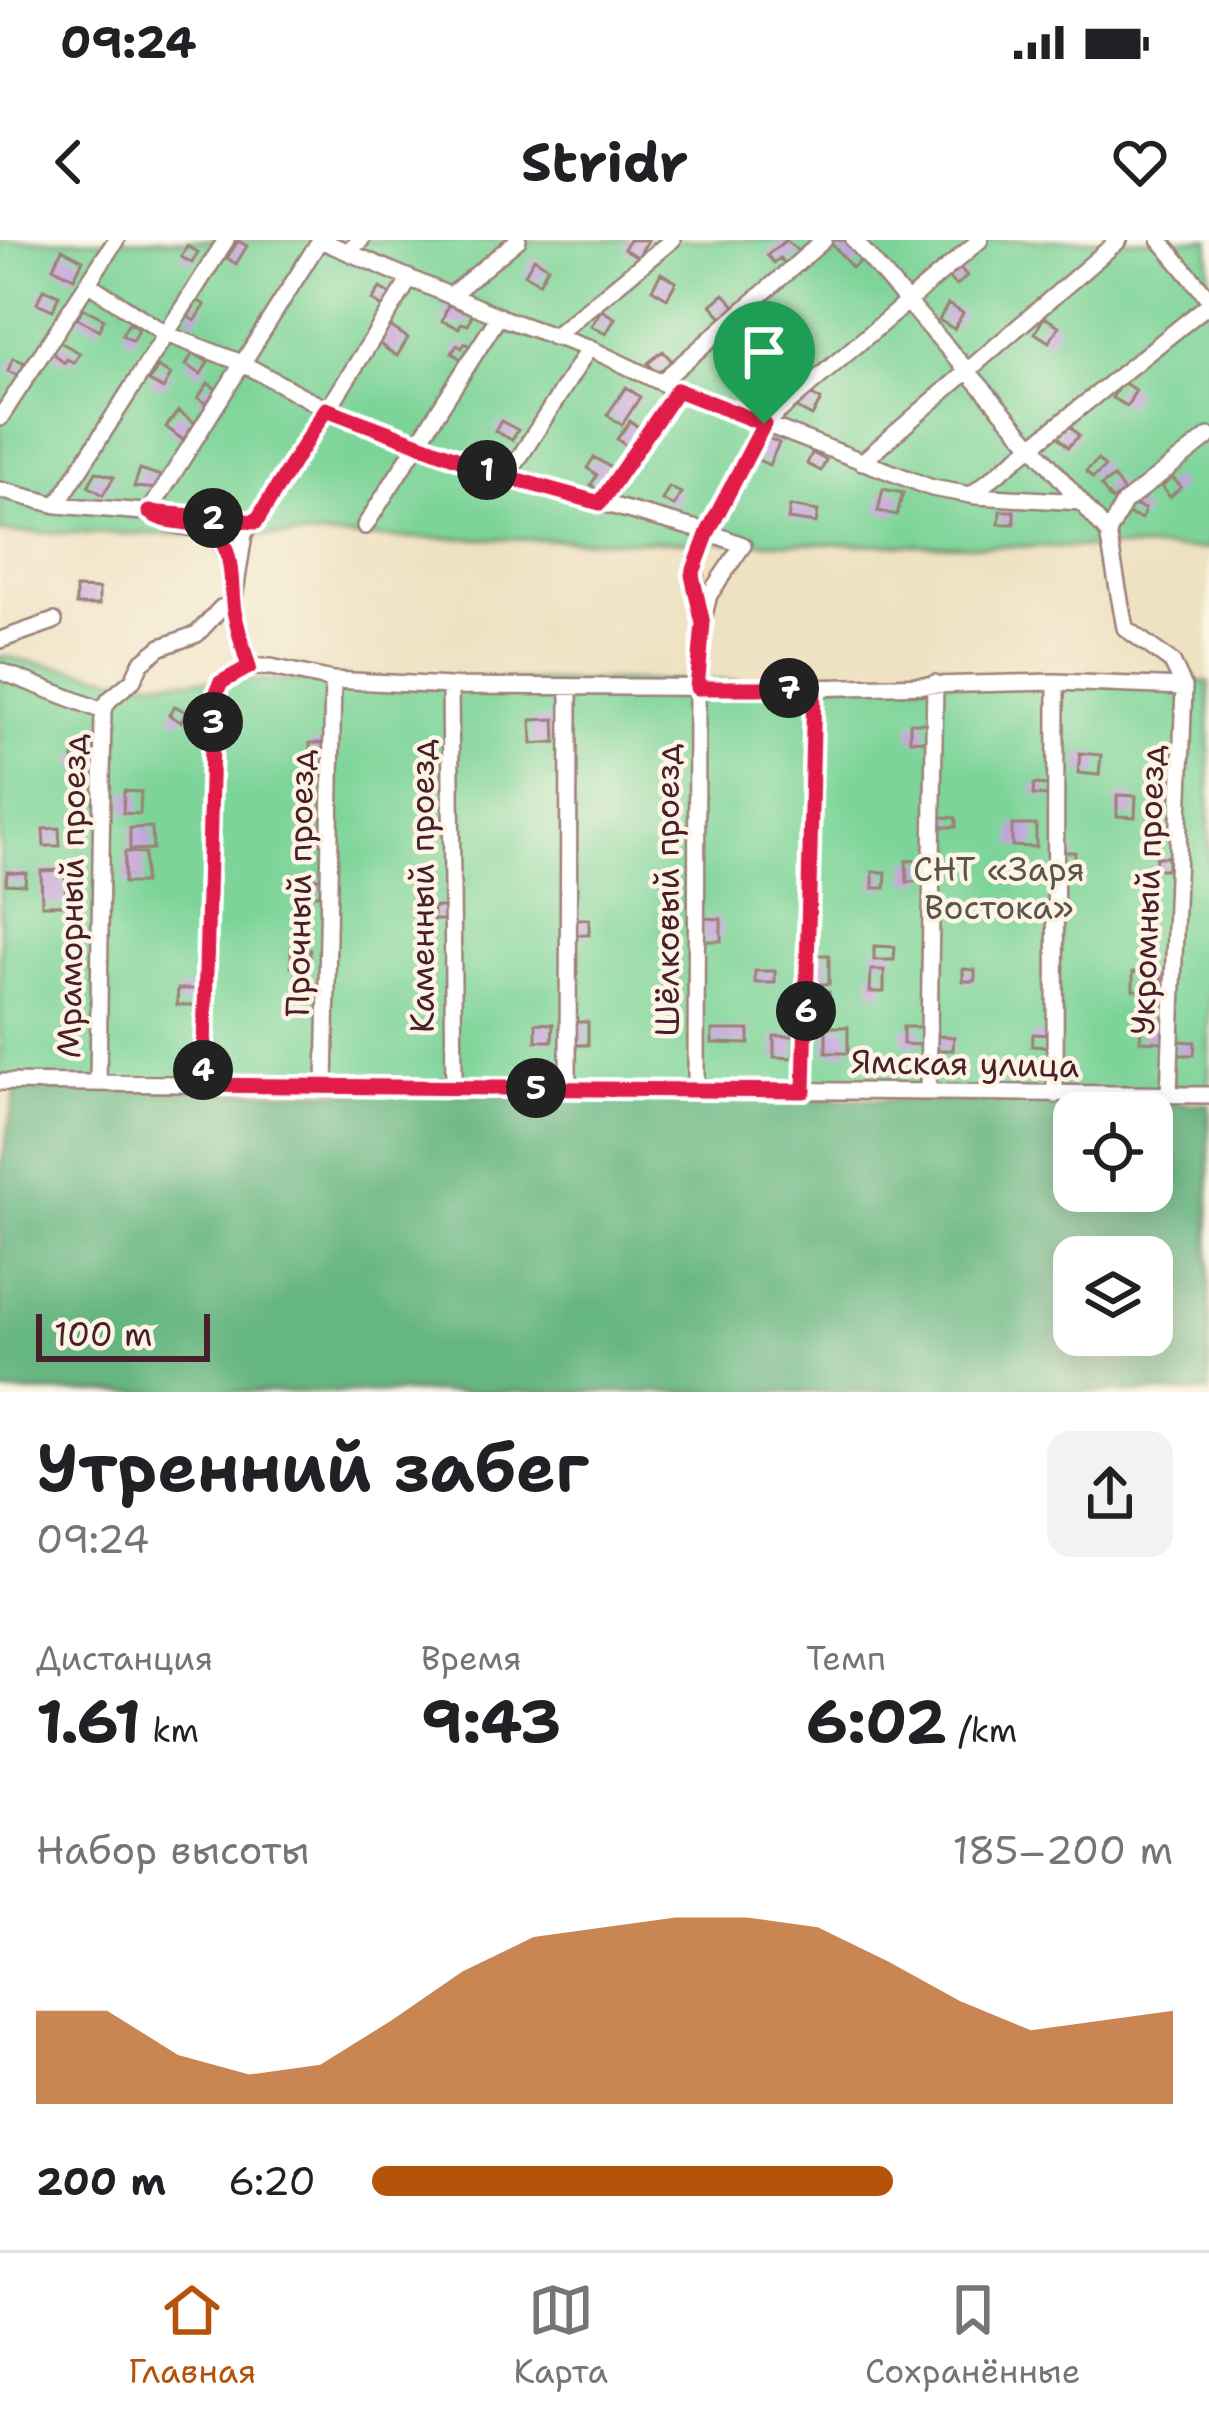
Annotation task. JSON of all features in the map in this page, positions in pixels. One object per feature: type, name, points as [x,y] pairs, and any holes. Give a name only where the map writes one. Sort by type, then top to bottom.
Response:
[{"type":"street","points":[[0,418],[116,240]]},
{"type":"street","points":[[58,506],[226,240]]},
{"type":"street","points":[[149,512],[320,240],[499,316],[589,348],[677,390],[932,488],[1082,502]]},
{"type":"street","points":[[347,251],[361,240]]},
{"type":"street","points":[[452,295],[518,240]]},
{"type":"street","points":[[553,337],[672,240]]},
{"type":"street","points":[[661,382],[824,240]]},
{"type":"street","points":[[203,1085],[213,705],[220,683],[249,667],[333,680],[450,686],[814,688],[1056,682],[1184,687],[1172,662],[1125,628],[1108,532],[854,240]]},
{"type":"street","points":[[703,624],[692,575],[708,532],[764,424],[980,240]]},
{"type":"street","points":[[862,462],[1119,240]]},
{"type":"street","points":[[971,495],[1209,301],[1160,240]]},
{"type":"street","points":[[249,667],[233,605],[244,533],[410,278]]},
{"type":"street","points":[[89,284],[166,334],[242,363],[326,409],[507,477],[743,545],[709,595],[703,624]]},
{"type":"street","points":[[364,526],[499,316]]},
{"type":"street","points":[[507,477],[589,348]]},
{"type":"street","points":[[600,503],[677,390]]},
{"type":"street","points":[[1108,532],[1124,503],[1209,436]]},
{"type":"street","points":[[0,490],[58,506],[254,522]]},
{"type":"street","points":[[149,512],[162,521],[204,527],[221,540],[234,580]]},
{"type":"street","points":[[0,671],[103,711],[151,655],[197,634],[221,608],[233,605]]},
{"type":"street","points":[[0,640],[54,621]]},
{"type":"street","name":"Шёлковый проезд","points":[[696,1091],[697,688],[703,624]]},
{"type":"street","name":"Прочный проезд","points":[[325,1087],[333,680]]},
{"type":"street","points":[[1054,1092],[1056,682]]},
{"type":"street","points":[[928,1092],[934,683]]},
{"type":"street","name":"Каменный проезд","points":[[450,686],[454,1086]]},
{"type":"street","points":[[568,1088],[569,687]]},
{"type":"street","name":"Укромный проезд","points":[[1169,1092],[1184,687]]},
{"type":"street","points":[[804,1091],[814,688]]},
{"type":"street","name":"Мраморный проезд","points":[[98,1083],[103,711]]},
{"type":"street","name":"Ямская улица","points":[[0,1082],[1053,1095]]},
{"type":"street","name":"Ямская улица","points":[[1173,1095],[1209,1095]]},
{"type":"green space","points":[[0,240],[1209,240],[1209,549],[0,532]]},
{"type":"green space","name":"СНТ «Заря Востока»","points":[[0,656],[129,680],[1209,682],[1209,1095],[0,1082]]},
{"type":"green space","points":[[16,1088],[1053,1102],[1053,1212],[1173,1212],[1173,1104],[1209,1104],[1209,1392],[0,1392],[0,1172]]},
{"type":"building","points":[[629,240],[648,240],[638,257],[624,249]]},
{"type":"building","points":[[786,240],[800,253],[785,265],[780,258],[774,263],[767,255]]},
{"type":"building","points":[[829,240],[847,240],[863,259],[852,268]]},
{"type":"building","points":[[238,241],[247,246],[236,264],[227,258]]},
{"type":"building","points":[[187,246],[198,252],[192,263],[181,257]]},
{"type":"building","points":[[62,249],[83,260],[74,278],[53,267]]},
{"type":"building","points":[[534,258],[548,267],[539,283],[525,274]]},
{"type":"building","points":[[957,265],[967,276],[956,286],[946,275]]},
{"type":"building","points":[[661,273],[676,282],[667,298],[652,289]]},
{"type":"building","points":[[380,288],[393,296],[386,309],[372,300]]},
{"type":"building","points":[[43,289],[59,295],[53,310],[37,303]]},
{"type":"building","points":[[724,294],[736,307],[723,318],[711,305]]},
{"type":"building","points":[[197,300],[205,305],[195,321],[188,317]]},
{"type":"building","points":[[948,304],[963,313],[954,329],[939,320]]},
{"type":"building","points":[[448,305],[472,314],[468,325],[461,323],[459,328],[442,321]]},
{"type":"building","points":[[83,308],[104,319],[99,330],[77,318]]},
{"type":"building","points":[[601,310],[615,318],[606,334],[591,326]]},
{"type":"building","points":[[1044,317],[1059,326],[1049,342],[1035,333]]},
{"type":"building","points":[[129,323],[139,329],[132,341],[122,335]]},
{"type":"building","points":[[387,324],[408,338],[397,356],[375,341]]},
{"type":"building","points":[[58,341],[80,353],[74,363],[67,359],[64,363],[52,352]]},
{"type":"building","points":[[465,343],[470,346],[461,359],[452,353]]},
{"type":"building","points":[[663,351],[672,361],[657,374],[648,363]]},
{"type":"building","points":[[193,353],[208,362],[201,374],[186,365]]},
{"type":"building","points":[[13,358],[25,363],[19,376],[8,371]]},
{"type":"building","points":[[158,367],[171,375],[163,389],[149,381]]},
{"type":"building","points":[[1122,382],[1136,390],[1127,406],[1112,398]]},
{"type":"building","points":[[208,383],[219,391],[209,405],[198,398]]},
{"type":"building","points":[[626,387],[640,397],[622,425],[607,415]]},
{"type":"building","points":[[806,392],[821,400],[812,416],[797,408]]},
{"type":"building","points":[[754,396],[765,408],[757,416],[746,404]]},
{"type":"building","points":[[178,411],[195,423],[183,440],[166,427]]},
{"type":"building","points":[[501,421],[518,430],[512,440],[495,431]]},
{"type":"building","points":[[630,421],[644,431],[630,449],[617,439]]},
{"type":"building","points":[[1067,423],[1079,436],[1068,447],[1056,434]]},
{"type":"building","points":[[764,436],[779,443],[769,465],[754,458]]},
{"type":"building","points":[[812,453],[826,460],[821,471],[807,464]]},
{"type":"building","points":[[594,457],[616,471],[603,493],[591,485],[597,475],[587,468]]},
{"type":"building","points":[[1098,460],[1105,467],[1093,478],[1086,471]]},
{"type":"building","points":[[140,469],[161,476],[157,489],[134,487]]},
{"type":"building","points":[[96,472],[114,477],[103,495],[88,486]]},
{"type":"building","points":[[1113,477],[1124,492],[1112,501],[1101,486]]},
{"type":"building","points":[[1172,477],[1181,487],[1170,497],[1162,487]]},
{"type":"building","points":[[669,487],[681,493],[674,506],[662,500]]},
{"type":"building","points":[[883,489],[903,493],[897,515],[878,511]]},
{"type":"building","points":[[1127,503],[1145,509],[1142,519],[1124,513]]},
{"type":"building","points":[[790,506],[818,511],[816,523],[788,519]]},
{"type":"building","points":[[1000,511],[1014,511],[1014,524],[999,524]]},
{"type":"building","points":[[76,588],[99,589],[99,605],[76,605]]},
{"type":"building","points":[[175,706],[186,712],[181,722],[169,715]]},
{"type":"building","points":[[555,719],[556,742],[532,744],[531,720]]},
{"type":"building","points":[[910,723],[927,723],[927,741],[910,740]]},
{"type":"building","points":[[310,743],[323,743],[323,754],[310,754]]},
{"type":"building","points":[[1080,753],[1101,755],[1099,775],[1078,773]]},
{"type":"building","points":[[88,754],[89,766],[73,767],[73,755]]},
{"type":"building","points":[[1034,784],[1048,785],[1048,796],[1033,795]]},
{"type":"building","points":[[124,791],[141,792],[140,814],[123,813]]},
{"type":"building","points":[[1117,795],[1136,796],[1135,817],[1117,816]]},
{"type":"building","points":[[941,817],[956,818],[956,827],[941,827]]},
{"type":"building","points":[[1012,825],[1036,825],[1036,847],[1012,846]]},
{"type":"building","points":[[152,827],[153,849],[130,850],[130,828]]},
{"type":"building","points":[[59,828],[60,846],[44,846],[43,829]]},
{"type":"building","points":[[125,852],[145,853],[144,883],[124,883]]},
{"type":"building","points":[[1059,852],[1075,852],[1074,867],[1059,867]]},
{"type":"building","points":[[1156,857],[1168,857],[1168,869],[1155,869]]},
{"type":"building","points":[[925,860],[925,881],[907,882],[906,861]]},
{"type":"building","points":[[65,870],[66,905],[42,905],[41,871]]},
{"type":"building","points":[[7,872],[26,873],[25,885],[6,884]]},
{"type":"building","points":[[873,872],[886,872],[885,888],[873,888]]},
{"type":"building","points":[[320,878],[320,895],[309,895],[309,879]]},
{"type":"building","points":[[433,907],[444,907],[444,920],[433,920]]},
{"type":"building","points":[[702,918],[721,919],[721,941],[702,941]]},
{"type":"building","points":[[574,919],[589,919],[589,935],[574,935]]},
{"type":"building","points":[[874,946],[895,947],[894,960],[874,960]]},
{"type":"building","points":[[291,949],[310,950],[310,967],[291,967]]},
{"type":"building","points":[[816,955],[829,955],[829,984],[816,984]]},
{"type":"building","points":[[963,969],[975,970],[975,981],[963,981]]},
{"type":"building","points":[[871,970],[884,970],[884,992],[870,992]]},
{"type":"building","points":[[755,971],[775,971],[775,983],[755,983]]},
{"type":"building","points":[[1133,972],[1161,972],[1161,991],[1133,990]]},
{"type":"building","points":[[178,989],[196,989],[195,1005],[177,1005]]},
{"type":"building","points":[[815,992],[829,992],[830,1005],[816,1005]]},
{"type":"building","points":[[573,1022],[588,1022],[588,1045],[573,1045]]},
{"type":"building","points":[[536,1023],[553,1024],[552,1041],[536,1041]]},
{"type":"building","points":[[1141,1026],[1164,1027],[1164,1042],[1140,1041]]},
{"type":"building","points":[[826,1027],[848,1027],[848,1053],[826,1053]]},
{"type":"building","points":[[903,1027],[922,1027],[921,1045],[903,1044]]},
{"type":"building","points":[[712,1030],[749,1030],[749,1044],[712,1043]]},
{"type":"building","points":[[1033,1034],[1049,1035],[1049,1047],[1032,1046]]},
{"type":"building","points":[[774,1036],[795,1036],[794,1058],[774,1057]]},
{"type":"building","points":[[937,1036],[954,1037],[953,1050],[937,1050]]},
{"type":"building","points":[[1176,1041],[1195,1042],[1194,1055],[1175,1055]]},
{"type":"route","points":[[677,390],[764,424],[708,532],[692,575],[703,624],[697,688],[814,688],[804,1091],[203,1085],[213,705],[220,683],[249,667],[233,605],[234,580],[221,540],[204,527],[162,521],[149,512],[256,522],[326,409],[507,477],[600,503],[677,390]]}]
